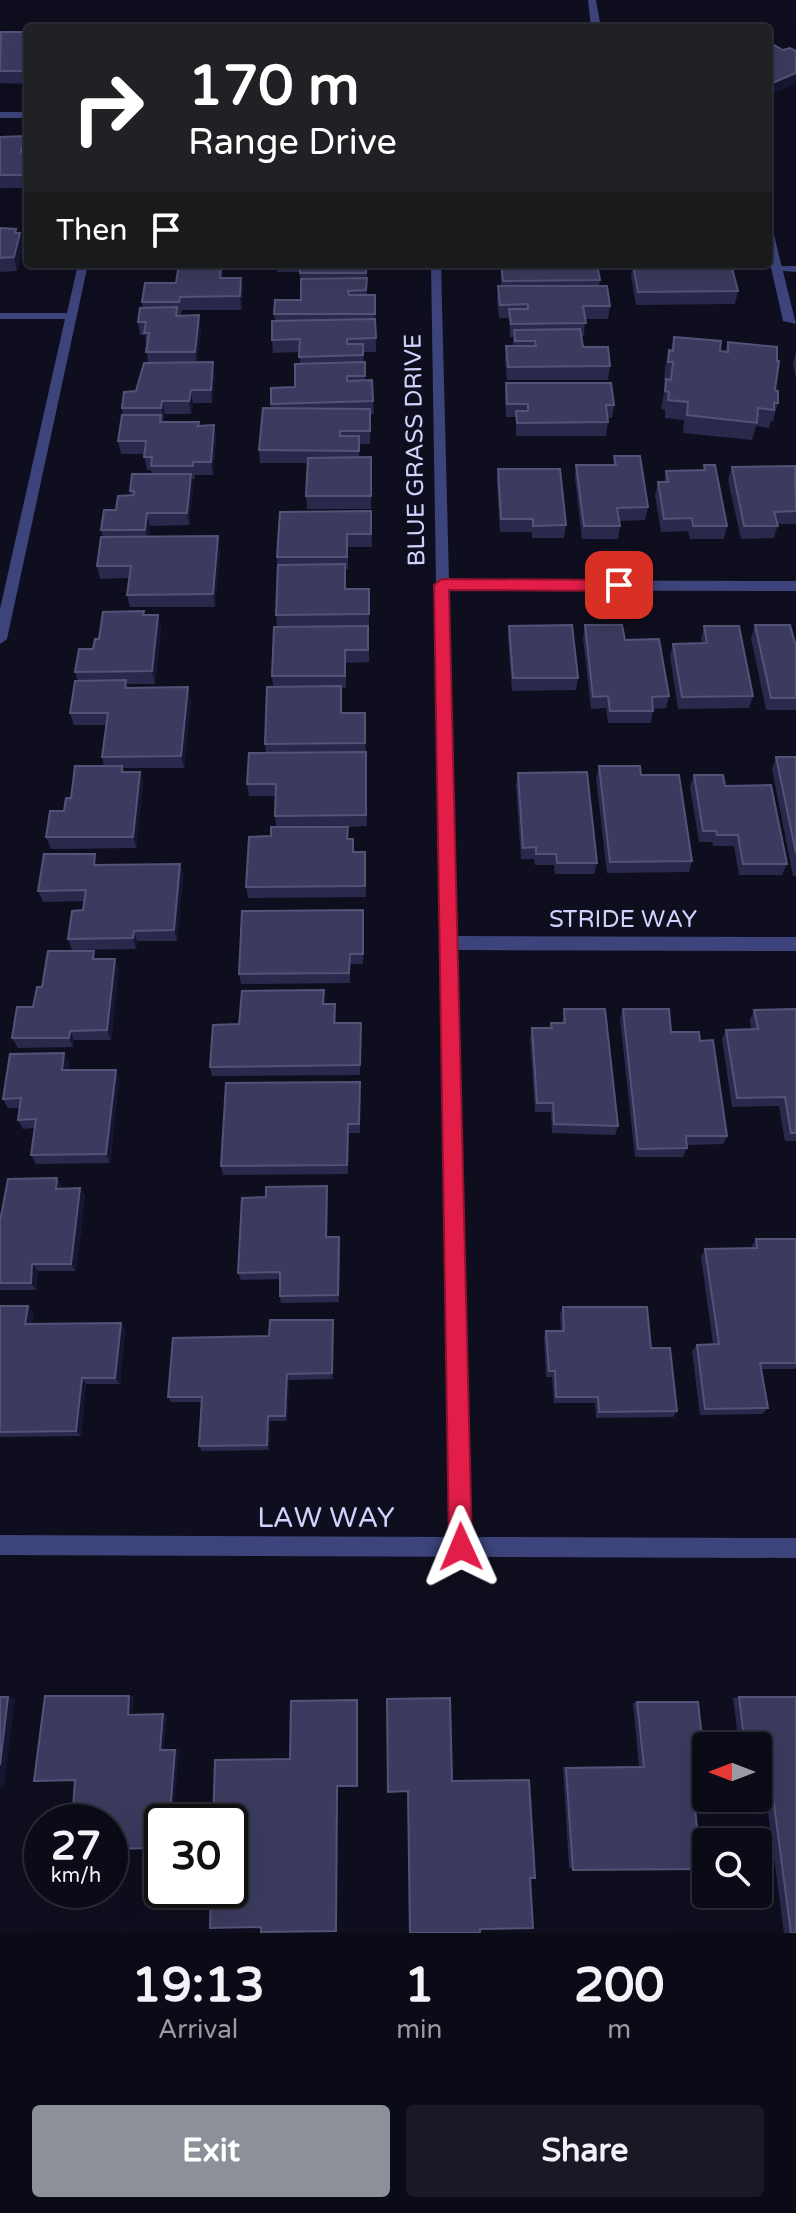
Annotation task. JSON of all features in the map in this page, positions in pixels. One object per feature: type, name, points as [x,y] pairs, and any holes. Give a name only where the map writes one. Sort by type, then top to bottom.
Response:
[{"type":"street","points":[[592,0],[595,24]]},
{"type":"street","points":[[0,115],[24,115]]},
{"type":"street","points":[[772,247],[789,321],[796,321]]},
{"type":"street","points":[[0,639],[82,268]]},
{"type":"street","name":"BLUE GRASS DRIVE","points":[[436,268],[461,1547]]},
{"type":"street","points":[[777,268],[796,269]]},
{"type":"street","points":[[0,316],[71,316]]},
{"type":"street","points":[[442,585],[796,586]]},
{"type":"street","name":"STRIDE WAY","points":[[449,943],[796,944]]},
{"type":"street","name":"LAW WAY","points":[[0,1545],[796,1548]]},
{"type":"building","points":[[1,32],[24,32],[24,71],[0,71]]},
{"type":"building","points":[[772,44],[783,50],[790,48],[796,51],[796,73],[772,83]]},
{"type":"building","points":[[24,136],[21,152],[24,152],[24,175],[0,175],[0,137]]},
{"type":"building","points":[[0,228],[16,229],[15,233],[20,233],[14,257],[0,258]]},
{"type":"building","points":[[178,268],[221,268],[220,278],[241,278],[240,296],[180,297],[179,302],[142,302],[145,283],[176,283]]},
{"type":"building","points":[[300,268],[366,268],[366,273],[300,273]]},
{"type":"building","points":[[501,268],[598,268],[600,280],[503,281]]},
{"type":"building","points":[[634,268],[732,268],[738,291],[638,292]]},
{"type":"building","points":[[367,278],[366,290],[348,291],[349,295],[375,295],[375,314],[274,314],[275,300],[301,300],[301,279]]},
{"type":"building","points":[[498,286],[607,286],[610,306],[583,306],[586,323],[511,324],[509,309],[528,309],[528,304],[500,305]]},
{"type":"building","points":[[177,307],[176,316],[199,315],[195,352],[146,352],[149,333],[144,333],[146,322],[138,322],[140,308]]},
{"type":"building","points":[[375,319],[376,338],[347,339],[347,344],[363,344],[363,355],[299,357],[300,339],[272,340],[272,321]]},
{"type":"building","points":[[580,329],[583,347],[608,347],[610,366],[508,367],[506,346],[536,346],[535,341],[515,341],[514,330]]},
{"type":"building","points":[[674,337],[721,341],[720,351],[728,352],[728,342],[777,347],[779,361],[775,390],[778,391],[778,403],[774,403],[774,410],[758,408],[757,423],[687,415],[688,402],[668,400],[669,392],[665,391],[666,379],[671,380],[673,362],[668,362]]},
{"type":"building","points":[[213,362],[211,390],[191,390],[189,401],[162,401],[161,408],[122,408],[124,392],[136,391],[144,363]]},
{"type":"building","points":[[365,362],[365,376],[347,376],[347,381],[372,380],[373,401],[271,404],[271,388],[295,387],[295,364]]},
{"type":"building","points":[[506,383],[611,383],[614,405],[606,405],[608,422],[517,423],[516,411],[528,411],[528,404],[507,404]]},
{"type":"building","points":[[263,408],[370,409],[370,431],[340,431],[340,436],[359,436],[359,451],[259,450]]},
{"type":"building","points":[[122,415],[161,415],[160,422],[214,425],[211,462],[193,462],[193,466],[151,466],[152,457],[144,457],[146,441],[118,441]]},
{"type":"building","points":[[614,456],[640,456],[648,507],[617,508],[620,526],[584,526],[576,465],[616,465]]},
{"type":"building","points":[[371,457],[371,496],[306,496],[308,458]]},
{"type":"building","points":[[704,465],[715,465],[727,526],[693,526],[692,518],[664,519],[658,482],[668,482],[666,471],[705,470]]},
{"type":"building","points":[[795,466],[796,511],[774,512],[778,526],[744,526],[732,467]]},
{"type":"building","points":[[498,469],[560,469],[566,525],[533,526],[533,519],[501,519]]},
{"type":"building","points":[[132,474],[191,474],[187,513],[147,513],[145,530],[101,530],[104,510],[116,510],[118,496],[134,495],[134,491],[130,491]]},
{"type":"building","points":[[371,511],[371,534],[347,534],[347,557],[277,557],[280,512]]},
{"type":"building","points":[[218,536],[213,594],[127,595],[131,566],[97,566],[101,537]]},
{"type":"building","points":[[345,564],[345,589],[369,589],[369,614],[276,615],[278,565]]},
{"type":"building","points":[[144,611],[143,615],[158,615],[152,671],[75,672],[79,649],[93,649],[95,639],[99,639],[103,612]]},
{"type":"building","points":[[572,625],[578,678],[513,678],[509,626]]},
{"type":"building","points":[[585,625],[622,625],[625,640],[659,639],[669,696],[652,697],[653,711],[610,711],[608,696],[593,697]]},
{"type":"building","points":[[755,625],[790,625],[796,643],[796,698],[771,698]]},
{"type":"building","points":[[368,626],[368,650],[345,650],[345,676],[272,676],[274,627]]},
{"type":"building","points":[[704,626],[739,626],[753,696],[682,697],[673,644],[707,643]]},
{"type":"building","points":[[126,680],[125,688],[188,687],[181,756],[102,757],[108,713],[70,713],[75,681]]},
{"type":"building","points":[[341,686],[341,713],[365,713],[365,743],[265,744],[267,687]]},
{"type":"building","points":[[366,752],[366,815],[275,816],[276,784],[247,784],[249,753]]},
{"type":"building","points":[[776,757],[796,757],[796,853]]},
{"type":"building","points":[[75,766],[122,766],[122,772],[140,772],[133,837],[46,837],[50,811],[64,811],[66,798],[71,798]]},
{"type":"building","points":[[599,766],[640,766],[641,775],[679,775],[692,861],[610,862]]},
{"type":"building","points":[[587,772],[597,863],[557,863],[556,854],[536,854],[536,847],[523,848],[518,773]]},
{"type":"building","points":[[694,775],[723,775],[725,786],[771,785],[787,864],[743,864],[738,835],[703,831]]},
{"type":"building","points":[[271,827],[348,827],[347,839],[353,839],[353,852],[365,852],[365,886],[246,887],[249,837],[271,836]]},
{"type":"building","points":[[44,854],[95,854],[94,865],[180,864],[174,930],[134,931],[133,938],[68,939],[72,911],[83,910],[86,890],[38,891]]},
{"type":"building","points":[[363,910],[363,954],[350,954],[349,973],[239,974],[242,911]]},
{"type":"building","points":[[48,951],[94,951],[93,959],[115,959],[107,1030],[70,1031],[69,1038],[12,1038],[17,1007],[33,1007],[37,987],[42,987]]},
{"type":"building","points":[[324,990],[323,1004],[335,1004],[334,1023],[361,1023],[360,1065],[210,1067],[213,1025],[239,1024],[242,991]]},
{"type":"building","points":[[564,1009],[605,1009],[618,1126],[554,1124],[553,1103],[537,1103],[532,1028],[552,1028],[551,1023],[565,1023]]},
{"type":"building","points":[[623,1009],[669,1009],[671,1032],[699,1032],[700,1041],[713,1040],[727,1136],[686,1136],[687,1148],[638,1149]]},
{"type":"building","points":[[796,1009],[796,1133],[791,1133],[785,1097],[737,1098],[726,1030],[758,1029],[754,1010]]},
{"type":"building","points":[[64,1053],[62,1070],[116,1070],[106,1154],[31,1155],[36,1119],[18,1120],[21,1098],[3,1099],[10,1054]]},
{"type":"building","points":[[360,1082],[359,1124],[348,1124],[347,1165],[221,1166],[226,1083]]},
{"type":"building","points":[[57,1178],[56,1189],[80,1188],[71,1264],[32,1264],[31,1283],[0,1283],[0,1221],[8,1179]]},
{"type":"building","points":[[327,1186],[326,1237],[339,1237],[338,1295],[280,1296],[280,1272],[238,1273],[242,1198],[266,1197],[266,1187]]},
{"type":"building","points":[[756,1239],[796,1239],[796,1363],[760,1363],[768,1408],[705,1409],[697,1345],[719,1344],[705,1249],[757,1248]]},
{"type":"building","points":[[0,1306],[28,1306],[25,1324],[121,1323],[115,1378],[82,1378],[76,1431],[0,1432]]},
{"type":"building","points":[[563,1307],[647,1307],[651,1348],[670,1348],[677,1411],[599,1412],[598,1397],[556,1397],[555,1371],[549,1371],[546,1331],[564,1331]]},
{"type":"building","points":[[270,1320],[333,1320],[332,1373],[287,1374],[285,1416],[268,1416],[267,1445],[199,1446],[202,1397],[168,1397],[173,1338],[269,1336]]},
{"type":"building","points":[[45,1696],[129,1696],[128,1715],[163,1714],[160,1750],[175,1750],[171,1804],[144,1804],[144,1848],[128,1849],[128,1804],[73,1804],[75,1780],[34,1781]]},
{"type":"building","points":[[0,1697],[8,1697],[0,1765]]},
{"type":"building","points":[[739,1697],[796,1697],[796,1933],[791,1933],[772,1789],[772,1732],[743,1732]]},
{"type":"building","points":[[450,1698],[452,1781],[529,1780],[535,1878],[530,1878],[533,1928],[480,1929],[480,1933],[410,1933],[408,1791],[388,1792],[387,1699]]},
{"type":"building","points":[[357,1700],[357,1786],[337,1786],[336,1931],[261,1932],[261,1927],[210,1928],[211,1908],[248,1908],[248,1804],[214,1804],[215,1760],[290,1759],[291,1701]]},
{"type":"building","points":[[637,1702],[698,1702],[701,1732],[692,1732],[692,1812],[695,1812],[697,1828],[692,1828],[692,1869],[573,1870],[566,1768],[644,1767]]},
{"type":"route","points":[[461,1547],[442,585],[619,585]]}]
